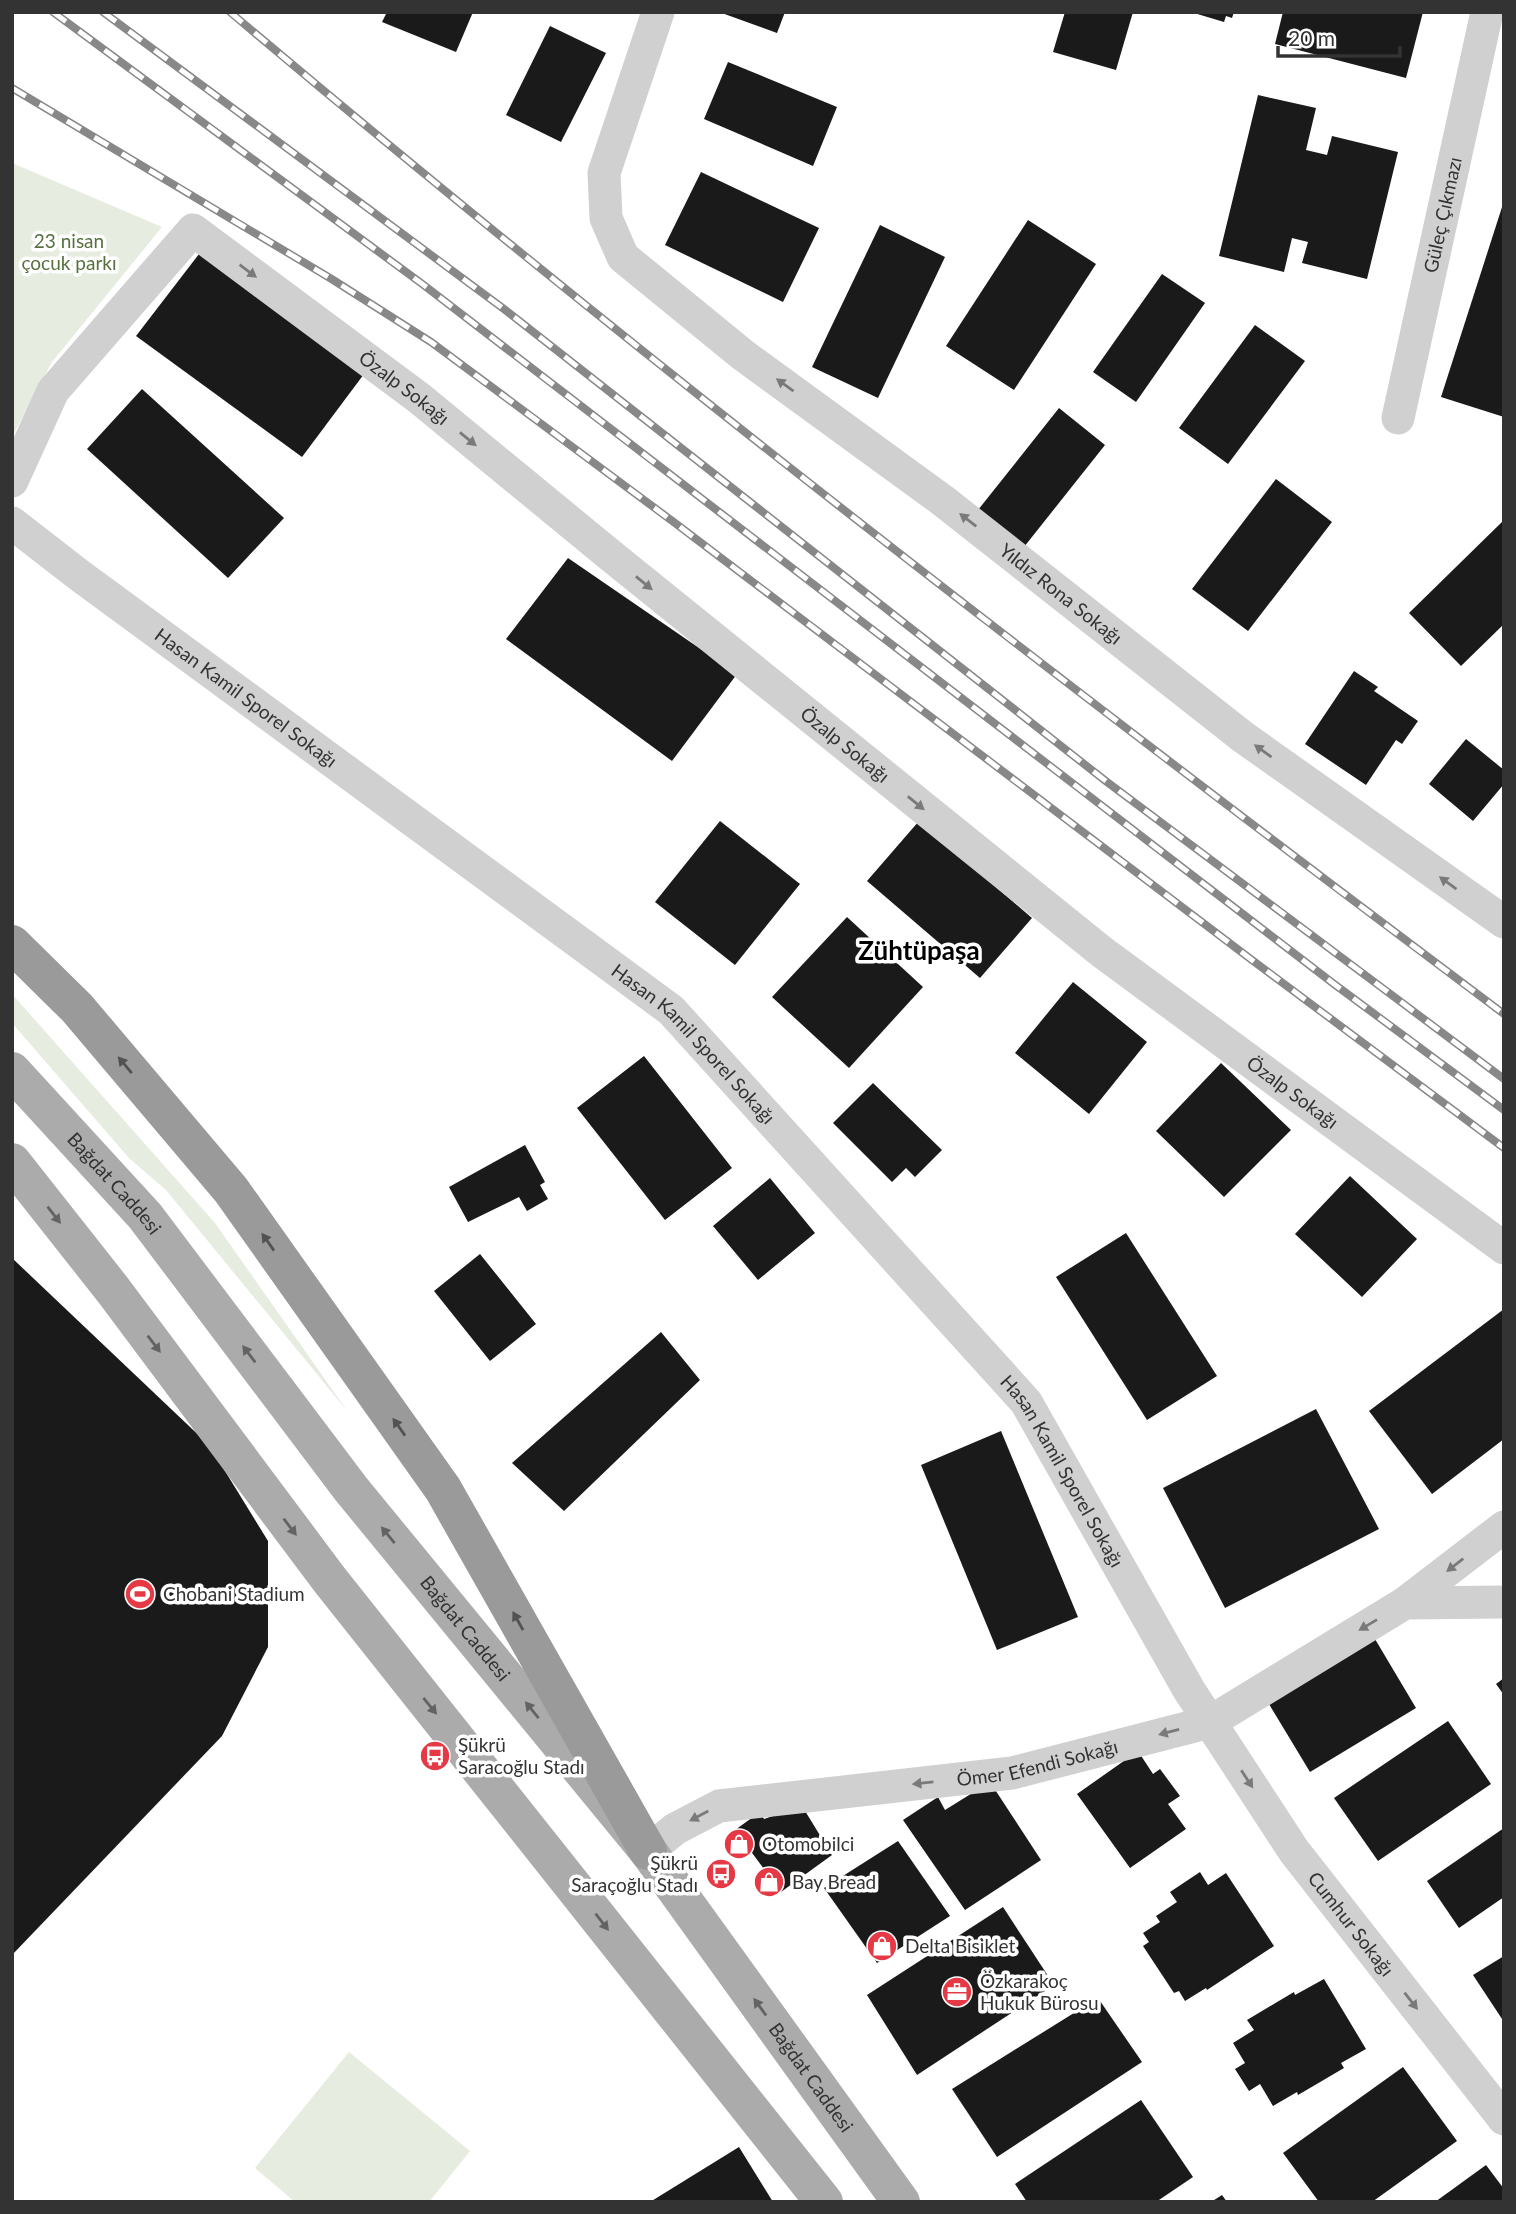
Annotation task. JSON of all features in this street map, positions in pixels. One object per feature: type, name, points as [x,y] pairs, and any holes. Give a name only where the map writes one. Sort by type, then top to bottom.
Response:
[{"type":"highway","points":[[12,944],[77,1008],[231,1190],[443,1489],[648,1851]]},
{"type":"main road","name":"Bağdat Caddesi","points":[[12,1071],[145,1216],[351,1489],[648,1851],[901,2202]]},
{"type":"main road","points":[[12,1162],[113,1290],[329,1579],[824,2202]]},
{"type":"street","name":"Yıldız Rona Sokağı","points":[[658,12],[604,173],[606,218],[623,257],[743,355],[942,500],[1243,737],[1504,922]]},
{"type":"street","name":"Güleç Çıkmazı","points":[[1398,418],[1488,12]]},
{"type":"street","name":"Özalp Sokağı","points":[[12,481],[53,391],[194,230],[419,398],[1102,952],[1504,1248]]},
{"type":"street","name":"Hasan Kamil Sporel Sokağı","points":[[12,523],[671,1010],[1026,1402],[1189,1690],[1210,1722]]},
{"type":"street","name":"Ömer Efendi Sokağı","points":[[648,1851],[675,1829],[719,1805],[1012,1773],[1210,1722],[1405,1603],[1504,1527]]},
{"type":"street","points":[[1405,1603],[1504,1602]]},
{"type":"street","name":"Cumhur Sokağı","points":[[1210,1722],[1294,1851],[1504,2119]]},
{"type":"green space","name":"23 nisan çocuk parkı","points":[[12,163],[162,227],[52,362],[12,437]]},
{"type":"green space","points":[[12,994],[215,1223],[348,1412],[166,1190],[129,1158],[12,1023]]},
{"type":"green space","points":[[349,2052],[470,2151],[429,2202],[295,2202],[255,2168]]},
{"type":"building","points":[[387,12],[473,12],[456,52],[382,22]]},
{"type":"building","points":[[719,12],[785,12],[777,33]]},
{"type":"building","points":[[1065,12],[1133,12],[1116,70],[1053,52]]},
{"type":"building","points":[[1234,12],[1232,18],[1226,16],[1224,22],[1194,13]]},
{"type":"building","points":[[1283,12],[1423,12],[1406,78],[1275,44]]},
{"type":"building","points":[[550,26],[606,53],[561,142],[506,115]]},
{"type":"building","points":[[728,62],[837,107],[813,166],[704,119]]},
{"type":"building","points":[[1258,95],[1316,108],[1306,150],[1327,155],[1332,136],[1398,152],[1367,279],[1302,263],[1308,242],[1292,238],[1284,272],[1219,256]]},
{"type":"building","points":[[701,172],[819,228],[783,302],[665,245]]},
{"type":"building","points":[[1504,204],[1504,417],[1441,397]]},
{"type":"building","points":[[1028,220],[1096,264],[1014,390],[946,346]]},
{"type":"building","points":[[880,225],[945,257],[878,398],[812,367]]},
{"type":"building","points":[[199,254],[367,370],[302,457],[136,336]]},
{"type":"building","points":[[1162,274],[1205,303],[1136,402],[1093,372]]},
{"type":"building","points":[[1255,325],[1305,361],[1228,464],[1179,428]]},
{"type":"building","points":[[142,389],[284,518],[228,578],[87,449]]},
{"type":"building","points":[[1059,408],[1105,445],[1024,547],[978,510]]},
{"type":"building","points":[[1276,479],[1332,522],[1248,631],[1192,589]]},
{"type":"building","points":[[1504,520],[1504,624],[1461,666],[1409,613]]},
{"type":"building","points":[[568,558],[737,674],[672,761],[506,639]]},
{"type":"building","points":[[1354,671],[1378,687],[1374,691],[1418,721],[1402,744],[1396,740],[1366,785],[1305,744]]},
{"type":"building","points":[[1466,739],[1504,770],[1504,784],[1473,821],[1429,784]]},
{"type":"building","points":[[720,821],[800,884],[735,965],[655,902]]},
{"type":"building","points":[[919,821],[1032,918],[980,978],[867,881]]},
{"type":"building","points":[[847,917],[923,987],[849,1068],[772,997]]},
{"type":"building","points":[[1073,982],[1147,1042],[1089,1114],[1015,1053]]},
{"type":"building","points":[[644,1056],[732,1168],[665,1220],[577,1108]]},
{"type":"building","points":[[1221,1063],[1291,1130],[1224,1197],[1156,1131]]},
{"type":"building","points":[[873,1083],[942,1150],[915,1177],[906,1168],[892,1182],[833,1123]]},
{"type":"building","points":[[525,1145],[545,1182],[540,1185],[548,1199],[527,1211],[519,1197],[468,1222],[449,1187]]},
{"type":"building","points":[[1350,1176],[1417,1239],[1362,1297],[1295,1234]]},
{"type":"building","points":[[770,1178],[815,1233],[758,1280],[713,1226]]},
{"type":"building","points":[[1126,1233],[1217,1376],[1147,1420],[1056,1277]]},
{"type":"building","points":[[480,1254],[536,1324],[490,1361],[434,1291]]},
{"type":"building","name":"Chobani Stadium","points":[[12,1258],[209,1445],[268,1541],[268,1647],[222,1736],[12,1955]]},
{"type":"building","points":[[1504,1309],[1504,1439],[1432,1494],[1369,1411]]},
{"type":"building","points":[[661,1332],[700,1380],[564,1511],[512,1463]]},
{"type":"building","points":[[1316,1409],[1379,1529],[1225,1608],[1163,1488]]},
{"type":"building","points":[[1001,1431],[1078,1617],[997,1650],[921,1465]]},
{"type":"building","points":[[1372,1634],[1416,1708],[1310,1772],[1266,1699]]},
{"type":"building","points":[[1504,1678],[1504,1695],[1496,1684]]},
{"type":"building","points":[[1448,1721],[1491,1784],[1378,1861],[1334,1798]]},
{"type":"building","points":[[1138,1751],[1153,1774],[1160,1769],[1180,1796],[1168,1804],[1186,1829],[1130,1868],[1077,1794]]},
{"type":"building","points":[[990,1782],[1041,1860],[965,1910],[903,1820],[938,1797],[945,1810]]},
{"type":"building","points":[[802,1806],[832,1855],[781,1892],[735,1830],[760,1812],[764,1819]]},
{"type":"building","points":[[1504,1828],[1504,1897],[1459,1928],[1427,1881]]},
{"type":"building","points":[[898,1841],[950,1916],[877,1963],[824,1888]]},
{"type":"building","points":[[1200,1872],[1208,1885],[1226,1873],[1274,1946],[1207,1990],[1206,1988],[1185,2001],[1179,1991],[1174,1993],[1143,1946],[1149,1942],[1143,1933],[1160,1922],[1156,1916],[1177,1902],[1170,1892]]},
{"type":"building","points":[[1003,1907],[1054,1985],[917,2075],[867,1995]]},
{"type":"building","points":[[1504,1956],[1504,2022],[1473,1975]]},
{"type":"building","points":[[1324,1979],[1366,2049],[1341,2063],[1344,2068],[1273,2106],[1260,2084],[1249,2091],[1235,2069],[1245,2063],[1233,2043],[1254,2030],[1247,2020],[1294,1992],[1295,1995]]},
{"type":"building","points":[[1098,1998],[1142,2062],[997,2157],[952,2089]]},
{"type":"building","points":[[1403,2067],[1457,2141],[1372,2202],[1319,2202],[1283,2153]]},
{"type":"building","points":[[1141,2100],[1193,2177],[1156,2202],[1027,2202],[1015,2184]]},
{"type":"building","points":[[739,2147],[773,2202],[650,2202]]},
{"type":"building","points":[[1486,2165],[1504,2189],[1504,2202],[1435,2202]]},
{"type":"building","points":[[1222,2195],[1227,2202],[1211,2202]]},
{"type":"railway","points":[[53,12],[421,283],[1334,984],[1504,1110]]},
{"type":"railway","points":[[103,12],[504,309],[1107,782],[1504,1079]]},
{"type":"railway","points":[[230,12],[701,397],[1020,647],[1504,1014]]},
{"type":"railway","points":[[12,88],[330,278],[431,342],[1504,1148]]},
{"type":"place","name":"Chobani Stadium","points":[[140,1594]]},
{"type":"place","name":"Şükrü Saracoğlu Stadı","points":[[435,1756]]},
{"type":"place","name":"Otomobilci","points":[[739,1844]]},
{"type":"place","name":"Şükrü Saraçoğlu Stadı","points":[[721,1874]]},
{"type":"place","name":"Bay Bread","points":[[769,1882]]},
{"type":"place","name":"Delta Bisiklet","points":[[882,1946]]},
{"type":"place","name":"Özkarakoç Hukuk Bürosu","points":[[957,1992]]},
{"type":"district","name":"Zühtüpaşa","points":[[919,951]]}]
